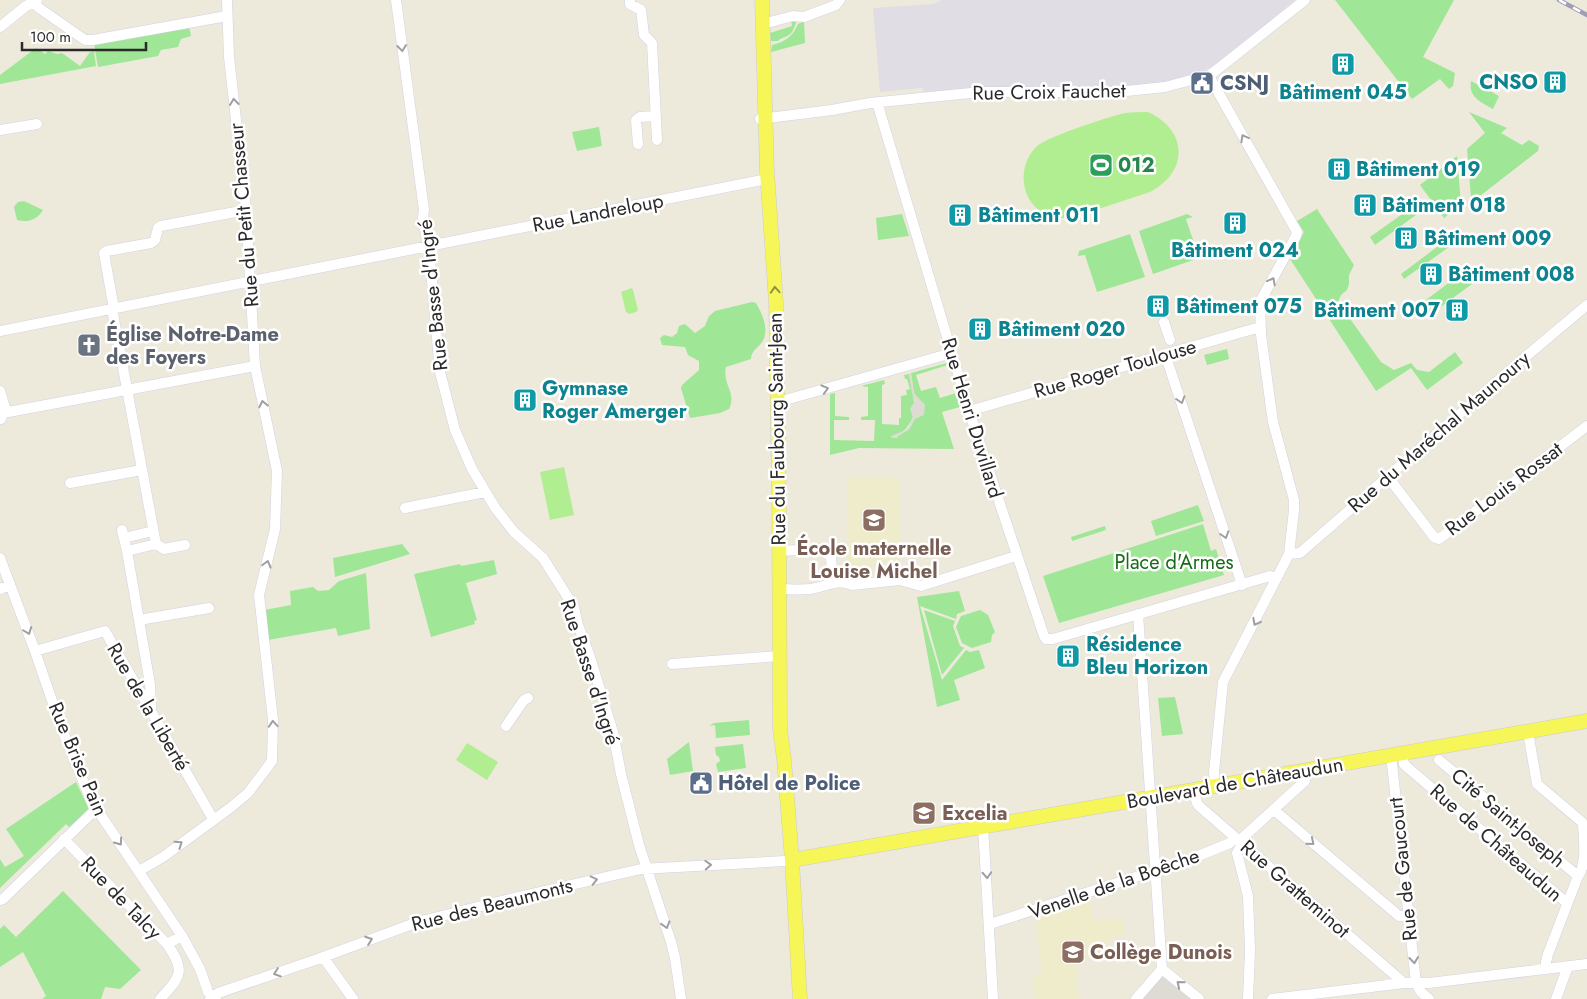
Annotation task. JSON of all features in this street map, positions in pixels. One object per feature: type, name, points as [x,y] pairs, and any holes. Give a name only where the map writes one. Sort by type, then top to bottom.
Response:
[{"type":"main road","points":[[754,0],[766,116]]},
{"type":"main road","points":[[760,0],[763,24],[766,116]]},
{"type":"main road","name":"Rue du Faubourg Saint-Jean","points":[[766,116],[767,179],[776,303],[778,402],[778,656],[780,739],[778,761],[779,781],[791,857]]},
{"type":"main road","name":"Boulevard de Châteaudun","points":[[791,857],[983,826],[1587,722]]},
{"type":"main road","name":"Rue du Faubourg Saint-Jean","points":[[780,739],[784,759],[791,857],[792,921],[796,942],[800,999]]},
{"type":"street","name":"Rue du Petit Chasseur","points":[[139,871],[159,860],[248,793],[272,762],[273,720],[259,594],[275,529],[277,471],[255,366],[246,210],[229,57],[228,0]]},
{"type":"street","name":"Rue Basse d'Ingré","points":[[396,0],[424,210],[423,217],[434,295],[440,372],[455,430],[472,469],[485,492],[514,532],[543,558],[574,607],[578,625],[590,654],[612,732],[639,845],[675,958],[681,999]]},
{"type":"street","points":[[630,0],[630,4],[641,10],[644,35],[652,43],[657,140]]},
{"type":"street","points":[[763,24],[793,16],[804,17],[836,5],[840,0]]},
{"type":"street","name":"Rue Croix Fauchet","points":[[766,116],[877,102],[981,92],[1117,92],[1166,87],[1210,76],[1305,0]]},
{"type":"street","points":[[0,27],[26,6],[36,1],[39,8],[85,40],[227,16]]},
{"type":"street","points":[[1210,76],[1297,232],[1260,302],[1260,327],[1274,427],[1293,495],[1294,510],[1290,554],[1223,682],[1214,772],[1215,786]]},
{"type":"street","name":"Rue Henri Duvillard","points":[[877,102],[952,353],[1042,633],[1046,639],[1053,639],[1138,614]]},
{"type":"street","points":[[638,144],[636,120],[640,117],[655,116]]},
{"type":"street","points":[[0,130],[37,124]]},
{"type":"street","name":"Rue Landreloup","points":[[0,331],[767,179]]},
{"type":"street","points":[[156,544],[104,253],[151,243],[155,240],[158,228],[161,226],[246,210]]},
{"type":"street","name":"Rue du Maréchal Maunoury","points":[[1290,554],[1300,553],[1587,305]]},
{"type":"street","points":[[1164,322],[1170,340]]},
{"type":"street","name":"Rue Roger Toulouse","points":[[970,410],[1260,327]]},
{"type":"street","points":[[778,402],[952,353]]},
{"type":"street","points":[[1165,354],[1242,585]]},
{"type":"street","points":[[2,416],[127,389],[255,366]]},
{"type":"street","points":[[0,391],[5,408],[2,416]]},
{"type":"street","name":"Rue Louis Rossat","points":[[1388,476],[1434,537],[1439,538],[1587,426]]},
{"type":"street","points":[[70,483],[142,470]]},
{"type":"street","points":[[405,508],[485,492]]},
{"type":"street","points":[[151,710],[150,684],[123,534],[153,530]]},
{"type":"street","points":[[126,551],[156,544],[164,549],[185,545]]},
{"type":"street","points":[[778,549],[820,548],[831,557],[833,583]]},
{"type":"street","points":[[779,590],[812,589],[833,583],[845,582],[852,585],[900,580],[922,586],[1016,556]]},
{"type":"street","name":"Rue Brise Pain","points":[[0,558],[35,651],[61,728],[95,810],[100,814],[182,936],[200,969],[208,992],[213,998]]},
{"type":"street","points":[[1198,999],[1162,968],[1138,614],[1270,576],[1277,578]]},
{"type":"street","points":[[0,589],[10,585]]},
{"type":"street","points":[[139,620],[209,608]]},
{"type":"street","name":"Rue de la Liberté","points":[[35,651],[105,631],[213,819]]},
{"type":"street","points":[[672,664],[778,656]]},
{"type":"street","points":[[506,726],[524,700],[528,698]]},
{"type":"street","points":[[1528,732],[1537,784],[1583,823],[1586,861],[1568,903]]},
{"type":"street","name":"Rue de Châteaudun","points":[[1396,754],[1407,767],[1568,903],[1546,962],[1546,968]]},
{"type":"street","name":"Rue de Gaucourt","points":[[1396,754],[1416,983]]},
{"type":"street","name":"Cité Saint-Joseph","points":[[1439,760],[1578,876]]},
{"type":"street","name":"Venelle de la Boêche","points":[[990,924],[1154,871],[1239,840],[1305,781],[1304,771]]},
{"type":"street","name":"Rue Gratteminot","points":[[1193,790],[1199,806],[1404,983]]},
{"type":"street","points":[[0,900],[95,810]]},
{"type":"street","points":[[1274,810],[1399,916],[1409,916]]},
{"type":"street","points":[[983,826],[993,999]]},
{"type":"street","name":"Rue de Talcy","points":[[64,839],[167,944],[182,936]]},
{"type":"street","points":[[1239,840],[1237,854],[1248,896],[1250,922],[1248,999]]},
{"type":"street","name":"Rue des Beaumonts","points":[[213,998],[218,993],[418,922],[446,915],[637,870],[791,857]]},
{"type":"street","points":[[160,999],[173,985],[180,973],[180,966],[167,944]]},
{"type":"street","points":[[323,957],[353,999]]},
{"type":"street","points":[[1272,999],[1587,964]]},
{"type":"street","points":[[1556,999],[1568,966]]},
{"type":"street","points":[[1136,999],[1162,968]]},
{"type":"street","points":[[1416,983],[1421,992],[1429,999]]},
{"type":"shaded area","points":[[941,0],[1295,0],[1223,60],[1196,75],[1154,86],[993,87],[923,92],[923,88],[880,92],[873,8],[933,4]]},
{"type":"shaded area","points":[[911,373],[914,393],[925,405],[924,415],[915,419],[909,430],[898,436],[898,438],[891,438],[891,436],[908,429],[913,417],[910,409],[915,401],[909,374]]},
{"type":"shaded area","name":"École maternelle Louise Michel","points":[[848,478],[900,478],[900,561],[847,566]]},
{"type":"shaded area","name":"Collège Dunois","points":[[1091,902],[1093,921],[1122,918],[1125,935],[1108,937],[1109,945],[1106,945],[1107,956],[1075,959],[1079,999],[1035,999],[1031,975],[1042,974],[1035,916],[1057,908],[1058,910],[1066,905]]},
{"type":"shaded area","points":[[1164,976],[1193,999],[1140,999],[1160,977]]},
{"type":"green space","points":[[1335,0],[1454,0],[1423,57],[1455,73],[1453,86],[1449,89],[1440,79],[1412,99]]},
{"type":"green space","points":[[791,20],[797,20],[790,34],[778,41],[771,41],[770,33],[792,26]]},
{"type":"green space","points":[[804,21],[805,43],[771,52],[772,45],[788,38],[798,24]]},
{"type":"green space","points":[[189,26],[191,36],[181,39],[178,47],[161,50],[158,56],[98,67],[94,44]]},
{"type":"green space","points":[[36,48],[45,54],[48,51],[57,54],[62,53],[80,66],[90,52],[94,51],[96,66],[0,84],[0,75]]},
{"type":"green space","points":[[1471,81],[1499,96],[1493,109],[1473,95]]},
{"type":"green space","name":"012","points":[[1148,112],[1171,129],[1179,151],[1177,163],[1172,174],[1163,184],[1150,192],[1071,218],[1047,215],[1030,200],[1024,183],[1024,173],[1030,155],[1036,147],[1064,133],[1105,119],[1125,113]]},
{"type":"green space","points":[[1469,112],[1507,128],[1501,133],[1522,145],[1529,140],[1539,146],[1538,151],[1476,199],[1471,198],[1467,149],[1485,133]]},
{"type":"green space","points":[[599,127],[602,146],[577,151],[572,132]]},
{"type":"green space","points":[[1457,156],[1461,204],[1444,218],[1420,185]]},
{"type":"green space","points":[[24,201],[43,210],[32,220],[17,220],[14,207],[18,202]]},
{"type":"green space","points":[[1415,205],[1420,212],[1375,245],[1370,237]]},
{"type":"green space","points":[[1317,209],[1354,265],[1349,275],[1347,290],[1341,295],[1338,302],[1381,362],[1394,370],[1411,363],[1417,370],[1429,372],[1455,352],[1463,363],[1427,390],[1411,368],[1376,391],[1290,259],[1304,232],[1297,221]]},
{"type":"green space","points":[[902,214],[909,236],[878,240],[876,218]]},
{"type":"green space","points":[[1187,214],[1193,217],[1186,219],[1199,258],[1153,274],[1139,231]]},
{"type":"green space","points":[[1130,234],[1145,277],[1097,292],[1085,255],[1078,256],[1079,251]]},
{"type":"green space","points":[[1445,241],[1449,247],[1404,279],[1401,274]]},
{"type":"green space","points":[[1463,272],[1472,284],[1431,314],[1422,303]]},
{"type":"green space","points":[[632,288],[638,310],[629,314],[626,312],[621,292]]},
{"type":"green space","points":[[752,302],[756,303],[763,317],[765,327],[764,338],[753,352],[751,359],[726,367],[726,379],[731,393],[729,409],[720,413],[690,418],[681,388],[699,370],[699,361],[688,355],[685,347],[662,345],[660,338],[664,335],[672,337],[677,333],[679,326],[685,324],[695,333],[705,326],[709,316],[715,311]]},
{"type":"green space","points":[[1227,349],[1229,359],[1207,365],[1204,355]]},
{"type":"green space","points":[[947,363],[948,365],[916,375],[921,391],[936,387],[940,398],[956,393],[960,407],[942,412],[954,449],[859,448],[830,455],[830,394],[835,393],[835,416],[849,417],[849,420],[834,420],[834,440],[874,441],[875,420],[861,420],[861,417],[868,416],[868,387],[861,386],[884,380],[885,384],[882,385],[882,424],[899,425],[899,418],[901,418],[901,396],[907,395],[906,390],[910,389],[904,375],[909,374],[914,400],[914,415],[906,429],[898,436],[908,429],[914,422],[920,401],[914,393],[911,373]]},
{"type":"green space","points":[[564,467],[574,515],[550,520],[540,472]]},
{"type":"green space","points":[[1198,505],[1204,521],[1156,536],[1151,521]]},
{"type":"green space","name":"Place d'Armes","points":[[1203,524],[1211,551],[1216,549],[1224,575],[1059,623],[1043,576]]},
{"type":"green space","points":[[1105,526],[1106,530],[1072,541],[1071,537]]},
{"type":"green space","points":[[402,544],[410,554],[335,577],[333,558]]},
{"type":"green space","points":[[494,560],[497,574],[466,583],[477,620],[474,621],[475,624],[431,637],[414,574],[460,564],[461,566]]},
{"type":"green space","points":[[366,573],[370,629],[338,636],[336,628],[268,640],[264,610],[291,605],[290,591],[313,587],[318,591],[329,590],[339,581]]},
{"type":"green space","points":[[959,591],[965,611],[957,614],[956,619],[920,606],[942,680],[966,650],[970,652],[979,650],[985,668],[954,680],[960,700],[937,707],[917,597]]},
{"type":"green space","points":[[924,610],[955,621],[953,626],[960,646],[964,648],[942,675]]},
{"type":"green space","points":[[980,610],[988,615],[995,632],[992,635],[991,642],[972,648],[962,643],[956,627],[961,616]]},
{"type":"green space","points":[[1175,697],[1183,734],[1162,736],[1158,698]]},
{"type":"green space","points":[[749,720],[750,735],[716,738],[715,725],[709,726],[714,723]]},
{"type":"green space","points":[[689,742],[693,771],[670,775],[667,759]]},
{"type":"green space","points":[[467,743],[498,762],[487,780],[456,760]]},
{"type":"green space","points":[[743,744],[746,768],[718,772],[716,764],[720,761],[716,755],[715,747]]},
{"type":"green space","points":[[76,782],[88,807],[88,811],[69,827],[66,824],[0,888],[0,859],[5,867],[24,856],[6,829]]},
{"type":"green space","points":[[63,891],[141,970],[120,989],[105,987],[101,999],[42,999],[46,996],[23,952],[0,967],[0,929],[4,925],[16,937]]},
{"type":"railway","points":[[1559,0],[1587,15]]},
{"type":"place","name":"Bâtiment 045","points":[[1343,64]]},
{"type":"place","name":"CNSO","points":[[1555,82]]},
{"type":"place","name":"CSNJ","points":[[1202,83]]},
{"type":"place","name":"012","points":[[1101,165]]},
{"type":"place","name":"Bâtiment 019","points":[[1339,169]]},
{"type":"place","name":"Bâtiment 018","points":[[1365,205]]},
{"type":"place","name":"Bâtiment 011","points":[[960,215]]},
{"type":"place","name":"Bâtiment 024","points":[[1235,223]]},
{"type":"place","name":"Bâtiment 009","points":[[1406,238]]},
{"type":"place","name":"Bâtiment 008","points":[[1431,274]]},
{"type":"place","name":"Bâtiment 075","points":[[1158,306]]},
{"type":"place","name":"Bâtiment 007","points":[[1457,310]]},
{"type":"place","name":"Bâtiment 020","points":[[980,329]]},
{"type":"place","name":"Église Notre-Dame des Foyers","points":[[89,345]]},
{"type":"place","name":"Gymnase Roger Amerger","points":[[525,400]]},
{"type":"place","name":"École maternelle Louise Michel","points":[[874,520]]},
{"type":"place","name":"Résidence Bleu Horizon","points":[[1068,656]]},
{"type":"place","name":"Hôtel de Police","points":[[701,783]]},
{"type":"place","name":"Excelia","points":[[924,813]]},
{"type":"place","name":"Collège Dunois","points":[[1073,952]]}]
